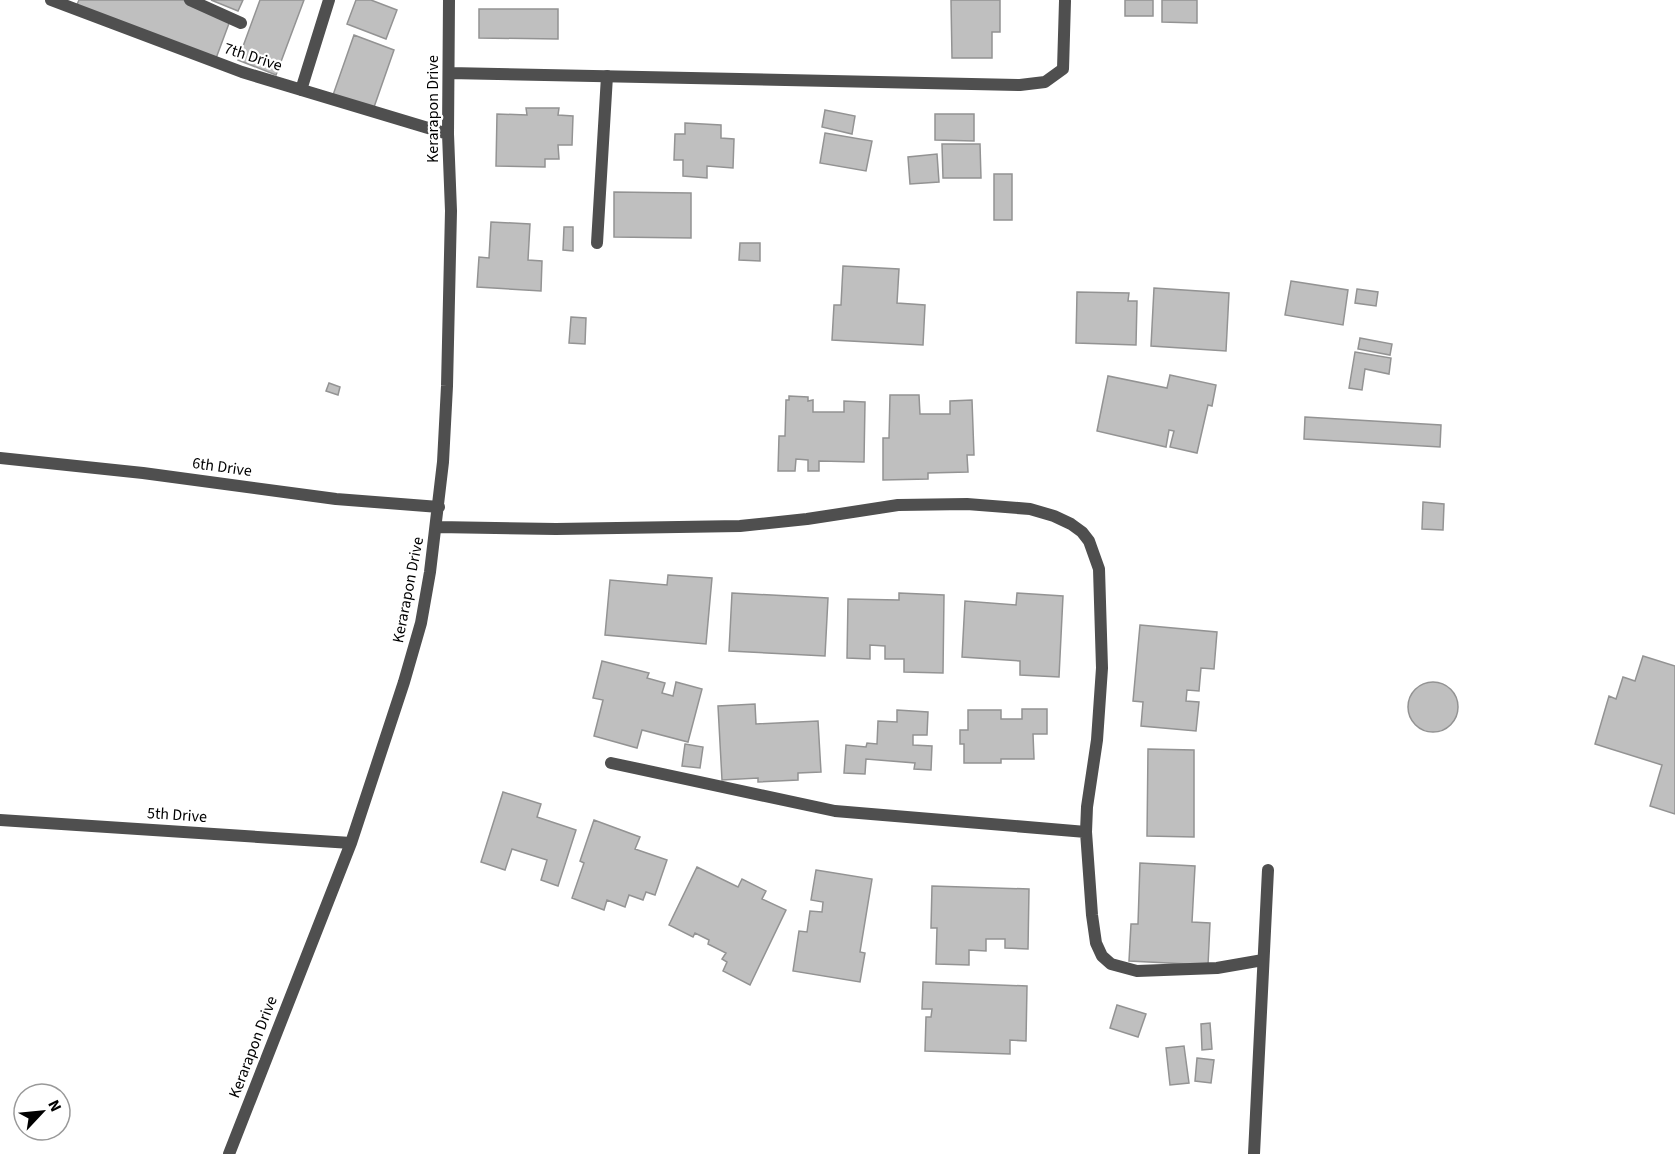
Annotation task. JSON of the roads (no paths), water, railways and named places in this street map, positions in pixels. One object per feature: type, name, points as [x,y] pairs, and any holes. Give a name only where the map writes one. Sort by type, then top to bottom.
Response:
[{"type":"street","name":"7th Drive","points":[[51,0],[242,72],[448,135]]},
{"type":"street","points":[[190,0],[241,22]]},
{"type":"street","points":[[301,90],[329,0]]},
{"type":"street","name":"Kerarapon Drive","points":[[229,1154],[351,843],[421,623],[437,527],[443,462],[451,211],[448,135],[449,0]]},
{"type":"street","points":[[449,73],[1020,85],[1046,82],[1063,69],[1065,1]]},
{"type":"street","points":[[597,243],[607,76]]},
{"type":"street","name":"6th Drive","points":[[0,458],[143,473],[336,499],[439,507]]},
{"type":"street","points":[[437,527],[556,529],[740,526],[898,505],[967,504],[1030,509],[1071,524],[1089,541],[1099,569],[1102,668],[1097,740],[1087,807],[1086,832],[1096,943],[1102,956],[1111,964],[1137,970],[1217,968],[1263,960]]},
{"type":"street","points":[[611,763],[835,811],[1086,832]]},
{"type":"street","name":"5th Drive","points":[[0,820],[351,843]]},
{"type":"street","points":[[1254,1154],[1268,870]]}]
